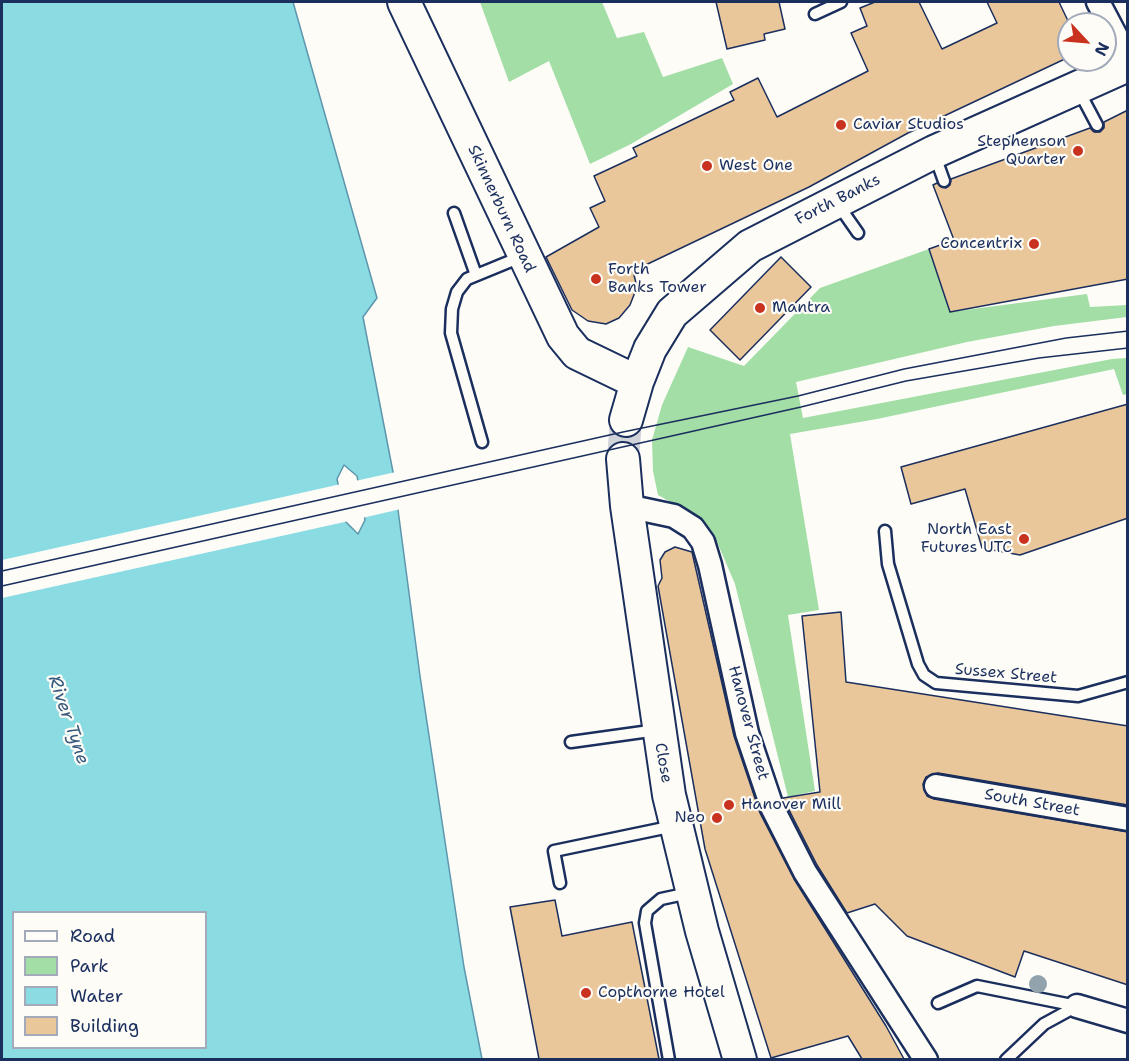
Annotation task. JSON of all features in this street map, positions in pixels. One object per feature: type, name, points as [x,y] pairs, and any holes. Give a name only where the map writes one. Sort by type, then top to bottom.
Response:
[{"type":"main road","name":"Skinnerburn Road","points":[[404,2],[563,336],[577,354],[637,382]]},
{"type":"main road","name":"Forth Banks","points":[[626,420],[650,349],[672,314],[750,246],[835,200],[934,152],[1128,65]]},
{"type":"main road","name":"Close","points":[[623,459],[627,506],[658,730],[676,826],[740,1059]]},
{"type":"street","points":[[1098,2],[1128,59]]},
{"type":"street","name":"Hanover Street","points":[[627,506],[674,516],[693,528],[703,542],[747,733],[772,807],[804,872],[926,1059]]},
{"type":"street","name":"South Street","points":[[936,786],[1128,819]]},
{"type":"street","points":[[1077,1006],[1128,1021]]},
{"type":"lane","points":[[815,14],[841,2]]},
{"type":"lane","points":[[1078,88],[1097,125]]},
{"type":"lane","points":[[934,152],[944,181]]},
{"type":"lane","points":[[835,200],[858,233]]},
{"type":"lane","points":[[454,213],[476,275]]},
{"type":"lane","points":[[482,442],[451,333],[452,309],[457,292],[466,279],[523,256]]},
{"type":"lane","name":"Sussex Street","points":[[885,531],[888,564],[918,664],[924,675],[936,683],[1078,696],[1128,681]]},
{"type":"lane","points":[[571,742],[658,730]]},
{"type":"lane","points":[[560,883],[554,851],[676,826]]},
{"type":"lane","points":[[669,1059],[645,923],[647,911],[661,899],[693,892]]},
{"type":"lane","points":[[938,1003],[977,986],[1077,1006]]},
{"type":"lane","points":[[1006,1059],[1044,1024],[1077,1006]]},
{"type":"green space","points":[[480,2],[602,2],[617,38],[644,32],[663,77],[722,58],[733,84],[631,144],[590,164],[549,61],[509,82]]},
{"type":"green space","points":[[929,249],[950,312],[1087,294],[1090,307],[1127,305],[1127,317],[1054,326],[967,342],[796,382],[803,418],[1112,359],[1127,358],[1127,394],[1123,395],[1114,369],[877,419],[790,434],[819,610],[788,615],[815,791],[788,797],[735,584],[714,535],[696,516],[658,495],[653,471],[652,440],[662,405],[688,347],[744,366],[820,288]]},
{"type":"water","name":"River Tyne","points":[[2,2],[293,2],[377,298],[363,317],[393,472],[420,676],[464,967],[482,1059],[2,1060]],"holes":[[[344,465],[357,476],[365,520],[358,534],[346,522],[337,479]]]},
{"type":"pier","points":[[396,472],[401,509],[362,518],[355,481]]},
{"type":"pier","points":[[341,484],[349,521],[2,598],[2,560]]},
{"type":"building","points":[[716,2],[779,2],[785,29],[764,34],[765,40],[727,49]]},
{"type":"building","points":[[875,2],[919,2],[942,49],[997,23],[987,2],[1059,2],[1064,12],[1057,12],[1057,63],[908,133],[809,187],[633,271],[637,287],[630,305],[619,318],[606,324],[588,321],[572,310],[546,257],[599,227],[590,208],[605,201],[594,176],[637,156],[633,148],[734,100],[730,92],[758,78],[777,117],[868,71],[851,33],[867,26],[860,8]]},
{"type":"building","points":[[1128,110],[1128,279],[950,312],[929,249],[954,240],[933,185],[937,183],[946,188],[950,185],[951,179],[1090,128],[1094,132],[1100,132],[1104,128],[1104,122]]},
{"type":"building","name":"Mantra","points":[[781,257],[811,287],[740,360],[710,330]]},
{"type":"building","points":[[1128,404],[1128,518],[1020,555],[982,548],[965,489],[911,504],[901,467]]},
{"type":"building","name":"Hanover Mill","points":[[675,547],[692,552],[734,736],[760,813],[794,879],[886,1026],[904,1059],[862,1059],[848,1036],[771,1058],[705,849],[658,586],[662,578],[660,560],[665,552]]},
{"type":"building","points":[[841,612],[846,682],[1128,726],[1128,805],[938,773],[926,777],[923,784],[927,796],[934,799],[1128,832],[1128,985],[1024,951],[1015,977],[907,936],[875,904],[847,913],[817,865],[783,798],[820,792],[802,616]]},
{"type":"building","name":"Copthorne Hotel","points":[[555,900],[562,936],[632,922],[659,1059],[539,1059],[510,907]]},
{"type":"tunnel","points":[[623,459],[626,420]]},
{"type":"tram line","points":[[2,571],[623,432],[798,396],[904,369],[1066,338],[1128,331]]},
{"type":"tram line","points":[[2,586],[801,407],[906,381],[1039,358],[1128,348]]},
{"type":"place","name":"Caviar Studios","points":[[841,125]]},
{"type":"place","name":"Stephenson Quarter","points":[[1078,151]]},
{"type":"place","name":"West One","points":[[707,166]]},
{"type":"place","name":"Concentrix","points":[[1034,244]]},
{"type":"place","name":"Forth Banks Tower","points":[[596,279]]},
{"type":"place","name":"Mantra","points":[[760,308]]},
{"type":"place","name":"North East Futures UTC","points":[[1024,539]]},
{"type":"place","name":"Hanover Mill","points":[[729,805]]},
{"type":"place","name":"Neo","points":[[717,818]]},
{"type":"place","name":"Copthorne Hotel","points":[[586,993]]}]
